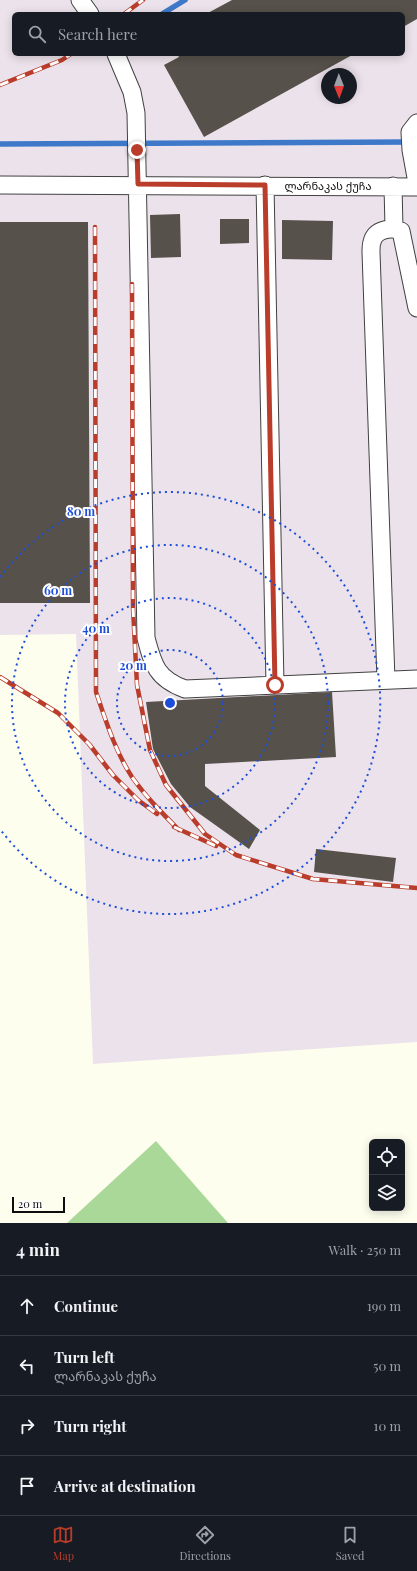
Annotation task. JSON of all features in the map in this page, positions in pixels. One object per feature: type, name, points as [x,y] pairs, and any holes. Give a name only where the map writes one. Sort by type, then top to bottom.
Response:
[{"type":"street","points":[[80,0],[89,12]]},
{"type":"street","points":[[117,56],[132,92],[136,113],[146,638],[150,656],[159,674],[174,685],[185,689],[417,679]]},
{"type":"street","points":[[412,136],[417,183]]},
{"type":"street","name":"ლარნაკას ქუჩა","points":[[0,185],[138,184],[417,187]]},
{"type":"street","points":[[265,185],[275,685]]},
{"type":"street","points":[[393,186],[394,228]]},
{"type":"street","points":[[386,680],[371,252],[372,241],[378,234],[387,229],[394,228],[401,231],[417,308]]},
{"type":"shaded area","points":[[0,0],[417,0],[417,1042],[93,1064],[76,634],[0,635]]},
{"type":"green space","points":[[156,1141],[228,1223],[67,1223]]},
{"type":"building","points":[[232,0],[417,0],[417,19],[405,26],[405,12],[210,12]]},
{"type":"building","points":[[178,56],[350,56],[329,68],[321,68],[321,72],[204,137],[164,65],[179,57]]},
{"type":"building","points":[[180,214],[181,257],[151,258],[150,215]]},
{"type":"building","points":[[220,219],[249,219],[249,243],[220,244]]},
{"type":"building","points":[[282,220],[333,221],[332,260],[282,259]]},
{"type":"building","points":[[0,222],[88,222],[90,603],[0,603]]},
{"type":"building","points":[[332,692],[336,757],[205,764],[205,786],[260,830],[249,849],[190,807],[171,784],[153,749],[146,702]]},
{"type":"building","points":[[316,849],[396,858],[393,882],[314,872]]},
{"type":"waterway","points":[[165,12],[185,0]]},
{"type":"waterway","points":[[0,144],[409,142]]},
{"type":"railway","points":[[127,12],[143,0]]},
{"type":"railway","points":[[0,85],[62,60],[68,56]]},
{"type":"railway","points":[[95,227],[96,692],[111,736],[132,777],[160,811],[179,830]]},
{"type":"railway","points":[[132,284],[133,608],[137,685],[150,750],[166,785],[205,834],[236,855],[313,879],[417,888]]},
{"type":"railway","points":[[0,677],[58,713],[89,744],[113,775],[138,800],[157,814]]},
{"type":"railway","points":[[174,827],[216,846]]},
{"type":"route","points":[[137,150],[138,184],[265,185],[275,685]]}]
